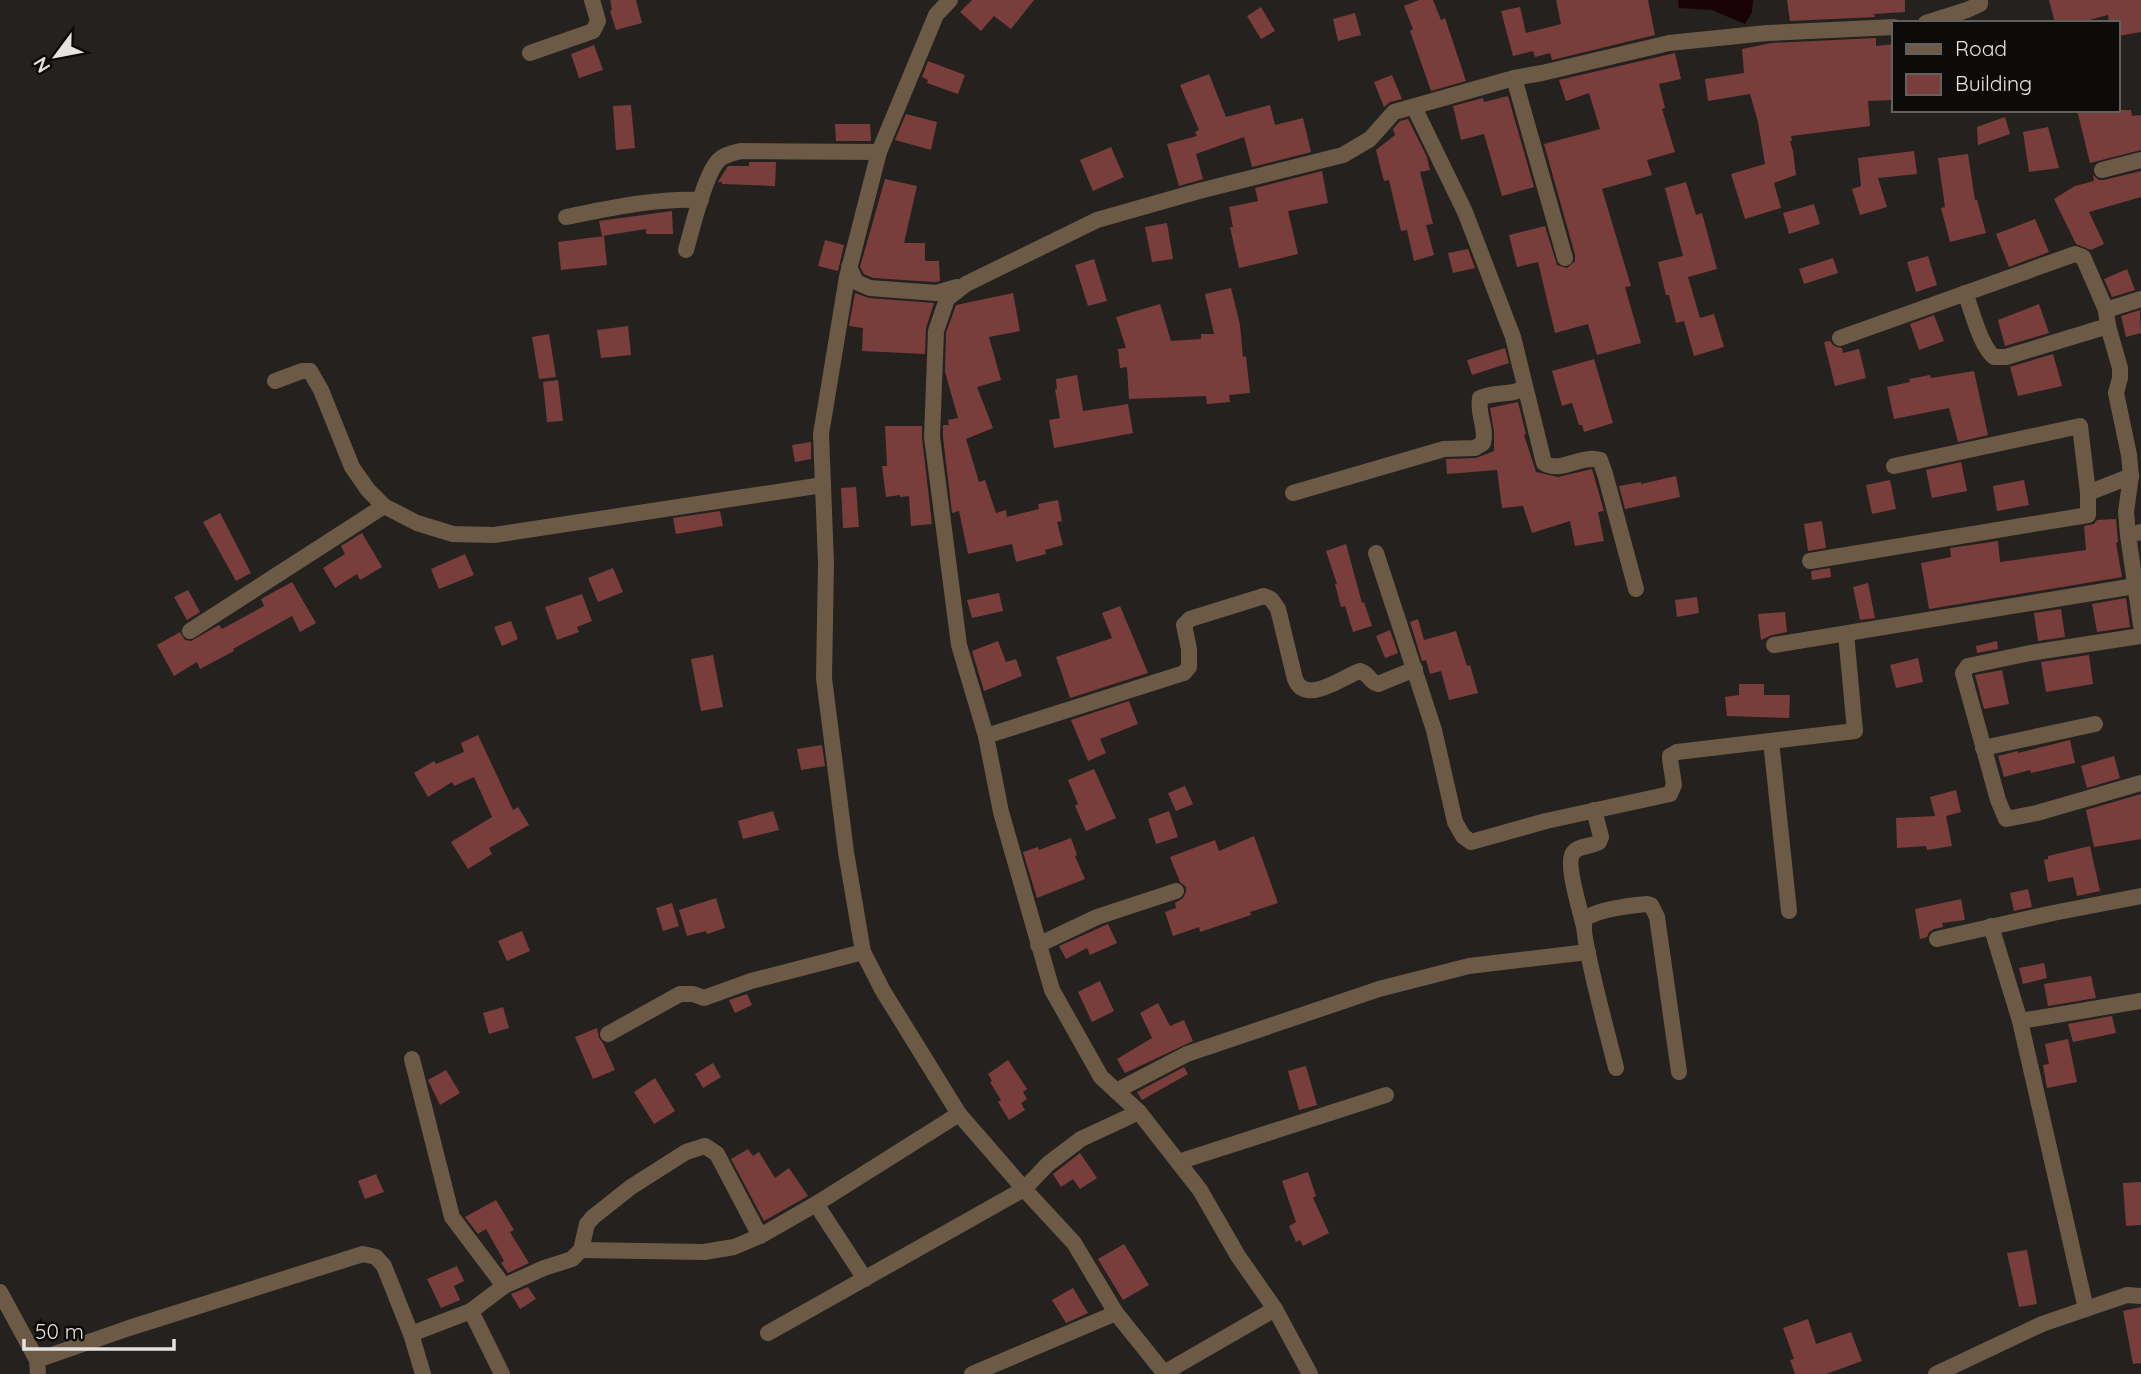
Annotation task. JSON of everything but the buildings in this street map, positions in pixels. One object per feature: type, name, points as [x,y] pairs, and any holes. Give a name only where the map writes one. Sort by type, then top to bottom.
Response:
[{"type":"street","points":[[530,53],[593,31],[598,21],[592,0]]},
{"type":"street","points":[[950,0],[936,15],[879,152],[849,267],[821,434],[826,563],[824,678],[846,852],[863,952],[958,1114],[1074,1243],[1116,1313],[1164,1373],[1275,1309]]},
{"type":"street","points":[[1932,21],[1967,10],[1980,4],[1980,0]]},
{"type":"street","points":[[849,267],[856,282],[870,288],[936,293],[966,284],[1097,220],[1343,155],[1370,139],[1394,112],[1514,78],[1669,43],[1767,33],[1892,27]]},
{"type":"street","points":[[1514,78],[1565,258]]},
{"type":"street","points":[[1414,107],[1465,212],[1513,337],[1544,463],[1551,467],[1584,459],[1600,460],[1636,590]]},
{"type":"street","points":[[686,250],[713,169],[717,161],[726,155],[741,151],[879,152]]},
{"type":"street","points":[[2102,170],[2141,160]]},
{"type":"street","points":[[566,217],[640,203],[674,199],[701,200]]},
{"type":"street","points":[[1840,338],[2075,254],[2084,257],[2107,318],[2120,368],[2116,393],[2135,453],[2126,512],[2134,533],[2135,586],[2141,625]]},
{"type":"street","points":[[966,284],[947,299],[936,331],[932,437],[959,645],[986,736],[1001,812],[1052,990],[1101,1077],[1139,1112],[1200,1190],[1238,1256],[1275,1309],[1310,1374]]},
{"type":"street","points":[[1965,293],[1984,344],[1994,357],[2006,356],[2107,318],[2141,299]]},
{"type":"street","points":[[275,382],[302,371],[310,371],[321,390],[352,467],[368,490],[384,506],[417,523],[453,534],[494,535],[823,485]]},
{"type":"street","points":[[1293,493],[1444,449],[1475,448],[1483,443],[1485,435],[1479,408],[1480,398],[1489,394],[1516,393],[1524,388]]},
{"type":"street","points":[[1810,561],[2088,515],[2080,426],[1894,467]]},
{"type":"street","points":[[2088,493],[2131,476]]},
{"type":"street","points":[[190,631],[384,506]]},
{"type":"street","points":[[1376,553],[1434,730],[1455,822],[1463,836],[1471,842],[1546,821],[1670,794],[1674,785],[1670,759],[1673,754],[1855,731],[1846,634]]},
{"type":"street","points":[[1774,645],[2135,586]]},
{"type":"street","points":[[986,736],[1184,673],[1189,667],[1189,649],[1184,625],[1190,619],[1264,596],[1271,599],[1278,609],[1295,679],[1298,687],[1303,690],[1313,691],[1360,671],[1378,684],[1415,669]]},
{"type":"street","points":[[2141,636],[2030,653],[1968,666],[1963,673],[1998,800],[2006,819],[2037,813],[2141,783]]},
{"type":"street","points":[[1983,747],[2095,724]]},
{"type":"street","points":[[1771,741],[1789,911]]},
{"type":"street","points":[[1594,810],[1601,837],[1599,842],[1574,851],[1571,857],[1588,952],[1616,1068]]},
{"type":"street","points":[[1038,945],[1097,917],[1176,891]]},
{"type":"street","points":[[1937,939],[2141,897]]},
{"type":"street","points":[[1584,927],[1588,917],[1594,914],[1651,905],[1657,917],[1679,1072]]},
{"type":"street","points":[[1992,926],[2020,1021],[2085,1309]]},
{"type":"street","points":[[608,1034],[680,994],[693,994],[704,998],[751,981],[863,952]]},
{"type":"street","points":[[1116,1091],[1186,1054],[1379,989],[1469,966],[1588,952]]},
{"type":"street","points":[[2020,1021],[2141,1001]]},
{"type":"street","points":[[411,1059],[452,1217],[504,1286]]},
{"type":"street","points":[[1178,1162],[1386,1095]]},
{"type":"street","points":[[768,1333],[1024,1189],[1048,1164],[1080,1139],[1139,1112]]},
{"type":"street","points":[[582,1250],[704,1252],[734,1247],[760,1236],[816,1204],[958,1114]]},
{"type":"street","points":[[411,1334],[471,1311],[504,1286],[572,1259],[582,1250],[587,1224],[593,1217],[631,1187],[686,1152],[705,1146],[717,1154],[760,1236]]},
{"type":"street","points":[[816,1204],[865,1279]]},
{"type":"street","points":[[0,1292],[38,1367],[129,1328],[363,1254],[376,1257],[384,1266],[411,1334],[423,1374]]},
{"type":"street","points":[[1936,1374],[2042,1324],[2127,1295],[2141,1296]]},
{"type":"street","points":[[471,1311],[502,1374]]},
{"type":"street","points":[[972,1374],[1116,1313]]},
{"type":"shaded area","points":[[1678,0],[1753,0],[1752,12],[1745,24],[1712,10],[1679,8]]}]
